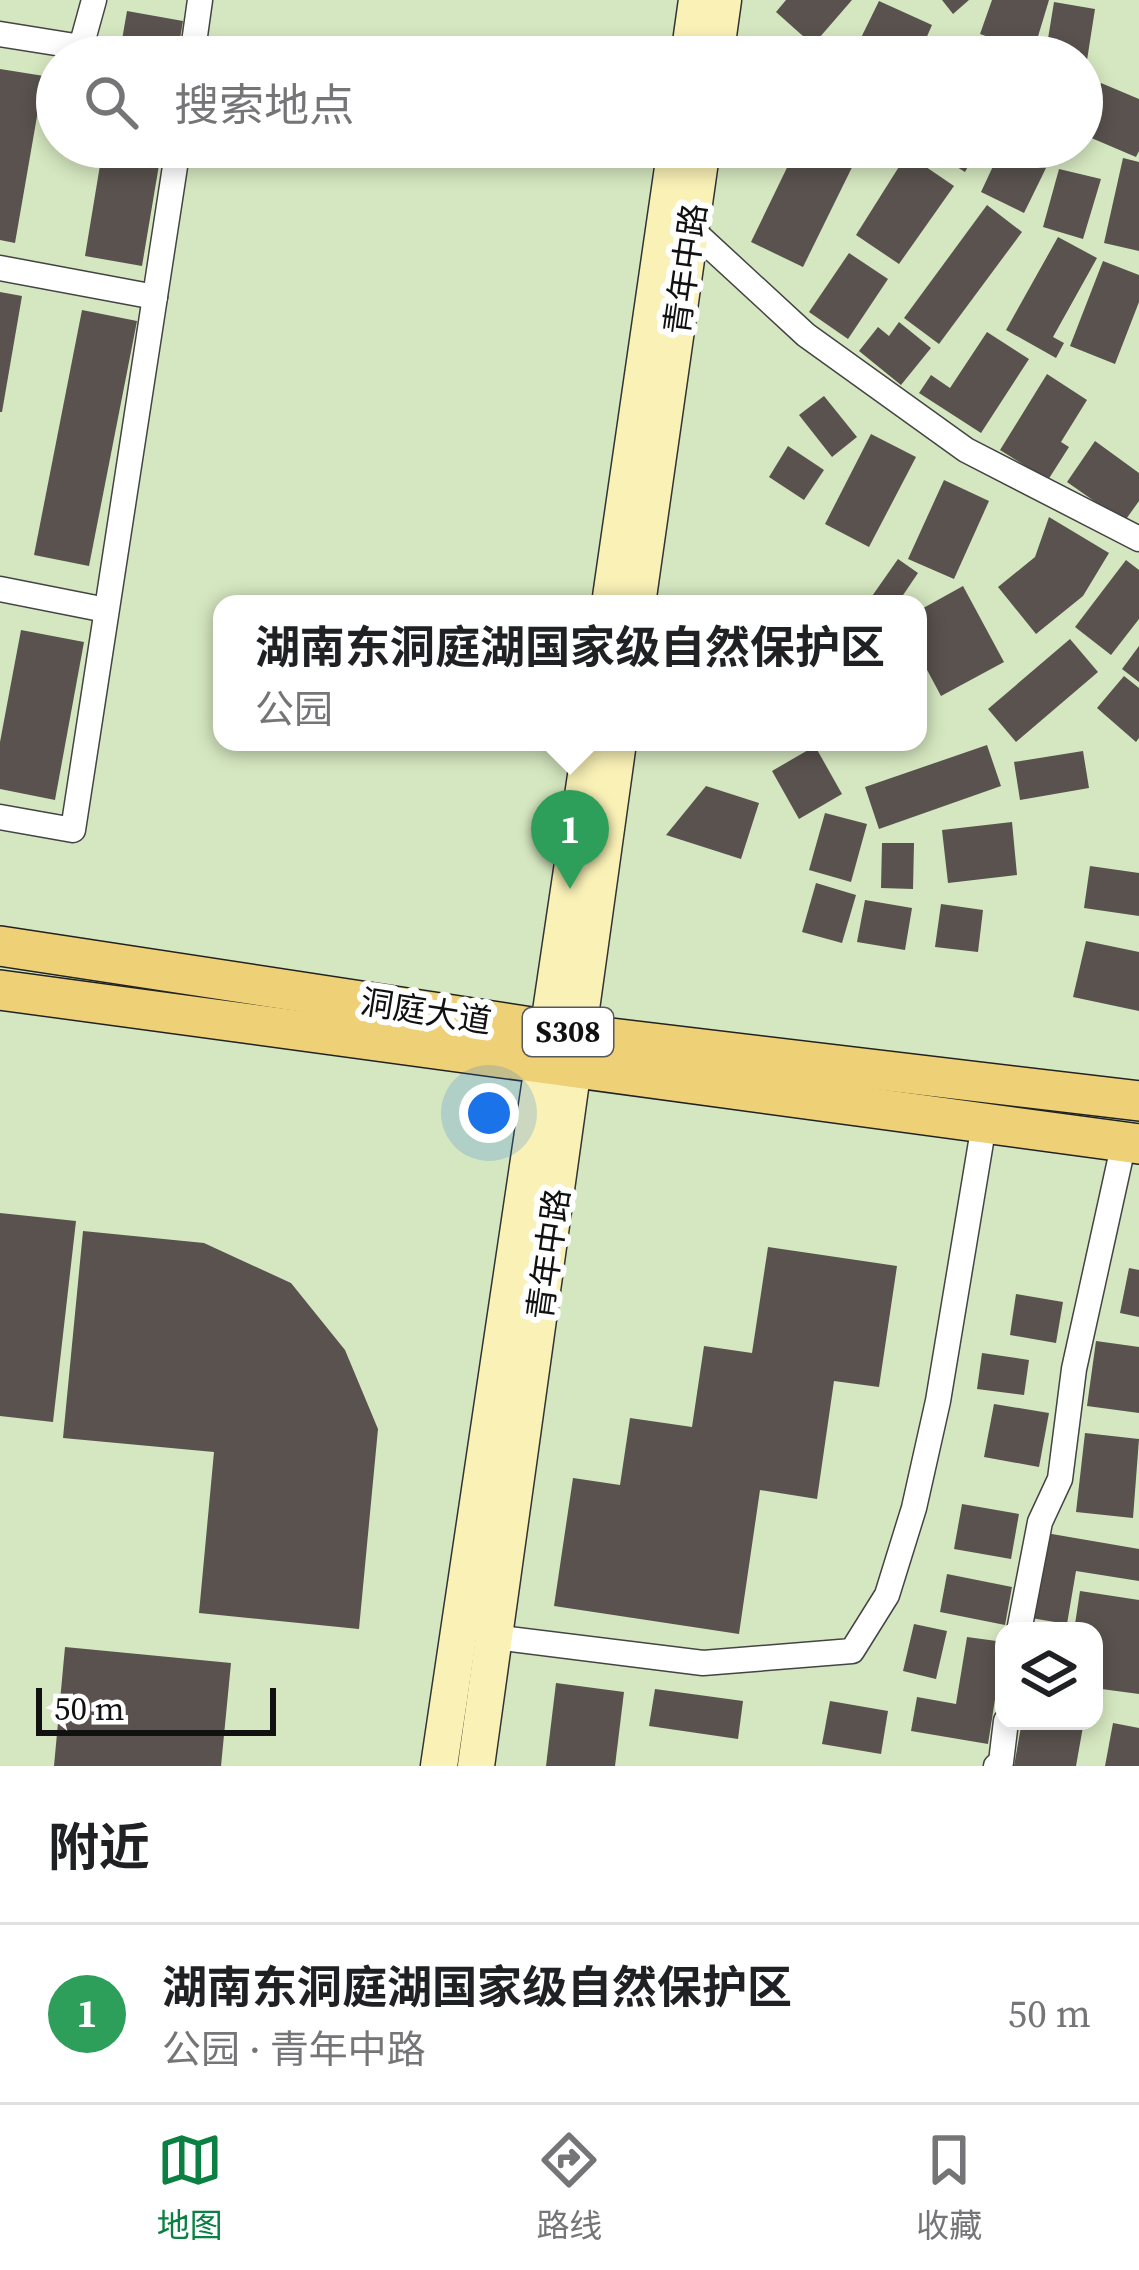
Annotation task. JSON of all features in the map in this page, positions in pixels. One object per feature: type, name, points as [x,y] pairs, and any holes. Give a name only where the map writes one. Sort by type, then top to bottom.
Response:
[{"type":"main road","points":[[692,36],[697,0]]},
{"type":"main road","points":[[718,36],[723,0]]},
{"type":"main road","points":[[611,595],[673,168]]},
{"type":"main road","name":"青年中路","points":[[639,595],[699,168]]},
{"type":"main road","points":[[561,1049],[590,751]]},
{"type":"main road","name":"青年中路","points":[[440,1766],[616,751]]},
{"type":"main road","name":"洞庭大道","points":[[0,946],[984,1124],[1132,1143]]},
{"type":"main road","name":"洞庭大道","points":[[0,990],[561,1049],[1139,1100]]},
{"type":"main road","name":"青年中路","points":[[476,1766],[561,1049]]},
{"type":"street","points":[[84,36],[94,0]]},
{"type":"street","points":[[195,36],[200,0]]},
{"type":"street","points":[[0,34],[36,40]]},
{"type":"street","points":[[0,817],[73,830],[175,168]]},
{"type":"street","points":[[691,228],[806,335],[966,450],[1139,539]]},
{"type":"street","points":[[0,268],[155,297]]},
{"type":"street","points":[[0,589],[106,610]]},
{"type":"street","points":[[494,1637],[704,1663],[853,1651],[887,1595],[914,1508],[938,1401],[984,1124]]},
{"type":"street","points":[[1021,1622],[1040,1522],[1060,1479],[1074,1369],[1132,1143]]},
{"type":"street","points":[[996,1766],[1001,1762],[1005,1730]]},
{"type":"green space","points":[[0,0],[1139,0],[1139,1766],[0,1766]]},
{"type":"building","points":[[786,0],[852,0],[821,36],[803,36],[776,12]]},
{"type":"building","points":[[942,0],[969,0],[953,14]]},
{"type":"building","points":[[992,0],[1049,0],[1038,36],[980,34]]},
{"type":"building","points":[[879,1],[932,25],[927,36],[862,36]]},
{"type":"building","points":[[1054,2],[1095,9],[1091,36],[1048,36]]},
{"type":"building","points":[[127,11],[183,21],[180,36],[123,36]]},
{"type":"building","points":[[0,69],[36,75],[36,122],[15,243],[0,240]]},
{"type":"building","points":[[1103,84],[1139,99],[1136,157],[1103,143]]},
{"type":"building","points":[[1123,158],[1139,162],[1139,251],[1104,243]]},
{"type":"building","points":[[100,168],[158,168],[142,266],[85,256]]},
{"type":"building","points":[[787,168],[852,168],[803,267],[751,242]]},
{"type":"building","points":[[898,168],[928,168],[954,186],[899,264],[856,235]]},
{"type":"building","points":[[992,168],[1046,168],[1024,213],[981,192]]},
{"type":"building","points":[[1059,169],[1101,179],[1083,239],[1043,227]]},
{"type":"building","points":[[987,205],[1022,232],[939,344],[904,318]]},
{"type":"building","points":[[1058,237],[1097,258],[1053,337],[1064,343],[1056,358],[1006,330]]},
{"type":"building","points":[[849,253],[888,279],[848,339],[809,312]]},
{"type":"building","points":[[1103,261],[1139,275],[1139,302],[1115,364],[1070,346]]},
{"type":"building","points":[[0,292],[22,296],[2,412],[0,412]]},
{"type":"building","points":[[82,310],[137,321],[89,566],[34,555]]},
{"type":"building","points":[[899,322],[931,348],[901,385],[859,351],[878,327],[889,336]]},
{"type":"building","points":[[987,332],[1029,359],[981,433],[919,393],[931,375],[950,388]]},
{"type":"building","points":[[1047,374],[1087,400],[1061,442],[1069,447],[1048,480],[1000,450]]},
{"type":"building","points":[[824,396],[857,437],[832,457],[799,415]]},
{"type":"building","points":[[871,434],[916,457],[869,547],[825,524]]},
{"type":"building","points":[[1095,441],[1139,473],[1139,501],[1124,522],[1067,482]]},
{"type":"building","points":[[788,446],[824,470],[804,500],[769,477]]},
{"type":"building","points":[[944,480],[989,501],[954,579],[908,559]]},
{"type":"building","points":[[1049,517],[1109,553],[1083,596],[1036,634],[998,587],[1035,557]]},
{"type":"building","points":[[898,559],[918,573],[903,595],[873,595]]},
{"type":"building","points":[[1126,560],[1139,570],[1139,619],[1111,655],[1075,627]]},
{"type":"building","points":[[963,586],[1004,662],[941,696],[927,670],[927,606]]},
{"type":"building","points":[[21,630],[84,642],[55,800],[0,789],[0,742]]},
{"type":"building","points":[[1070,639],[1098,672],[1016,742],[988,709]]},
{"type":"building","points":[[1139,646],[1139,682],[1122,669]]},
{"type":"building","points":[[1124,676],[1139,688],[1136,742],[1097,708]]},
{"type":"building","points":[[987,745],[1001,786],[879,829],[865,787]]},
{"type":"building","points":[[806,751],[818,751],[842,794],[799,819],[772,771]]},
{"type":"building","points":[[1083,751],[1089,788],[1020,800],[1014,762]]},
{"type":"building","points":[[706,786],[759,803],[741,859],[666,835]]},
{"type":"building","points":[[825,813],[867,824],[851,882],[809,870]]},
{"type":"building","points":[[1012,822],[1017,875],[948,883],[942,830]]},
{"type":"building","points":[[882,843],[914,843],[913,889],[881,888]]},
{"type":"building","points":[[1090,866],[1139,873],[1139,916],[1084,908]]},
{"type":"building","points":[[816,883],[856,895],[842,943],[802,932]]},
{"type":"building","points":[[865,900],[912,908],[905,950],[857,942]]},
{"type":"building","points":[[941,904],[983,910],[978,952],[935,947]]},
{"type":"building","points":[[1086,941],[1139,952],[1139,1011],[1073,997]]},
{"type":"building","points":[[0,1213],[76,1221],[53,1422],[0,1416]]},
{"type":"building","points":[[83,1231],[204,1243],[291,1283],[345,1350],[378,1429],[359,1629],[199,1613],[214,1452],[63,1438]]},
{"type":"building","points":[[768,1247],[897,1266],[879,1387],[834,1381],[817,1499],[760,1490],[739,1634],[554,1606],[573,1478],[620,1485],[630,1418],[692,1427],[704,1346],[752,1353]]},
{"type":"building","points":[[1129,1268],[1139,1270],[1139,1317],[1120,1313]]},
{"type":"building","points":[[1016,1294],[1063,1302],[1056,1343],[1010,1335]]},
{"type":"building","points":[[1096,1341],[1139,1347],[1139,1413],[1087,1406]]},
{"type":"building","points":[[982,1353],[1029,1360],[1024,1395],[977,1389]]},
{"type":"building","points":[[994,1404],[1049,1413],[1039,1467],[984,1457]]},
{"type":"building","points":[[1085,1433],[1139,1439],[1133,1518],[1076,1512]]},
{"type":"building","points":[[962,1504],[1019,1514],[1011,1559],[954,1549]]},
{"type":"building","points":[[1046,1533],[1139,1549],[1139,1581],[1076,1571],[1067,1622],[1031,1618]]},
{"type":"building","points":[[947,1574],[1012,1587],[1006,1622],[940,1612]]},
{"type":"building","points":[[1080,1591],[1139,1600],[1139,1694],[1103,1689],[1103,1622],[1075,1622]]},
{"type":"building","points":[[914,1624],[947,1631],[936,1679],[903,1671]]},
{"type":"building","points":[[967,1637],[995,1641],[995,1699],[988,1744],[911,1731],[917,1697],[956,1704]]},
{"type":"building","points":[[65,1647],[231,1663],[221,1766],[54,1766]]},
{"type":"building","points":[[556,1683],[624,1692],[615,1766],[546,1766]]},
{"type":"building","points":[[655,1689],[743,1701],[738,1739],[649,1726]]},
{"type":"building","points":[[830,1701],[888,1711],[881,1754],[822,1744]]},
{"type":"building","points":[[1113,1723],[1139,1728],[1139,1766],[1105,1766]]},
{"type":"building","points":[[1020,1730],[1082,1730],[1076,1766],[1014,1766]]},
{"type":"place","name":"湖南东洞庭湖国家级自然保护区","points":[[570,889]]}]
